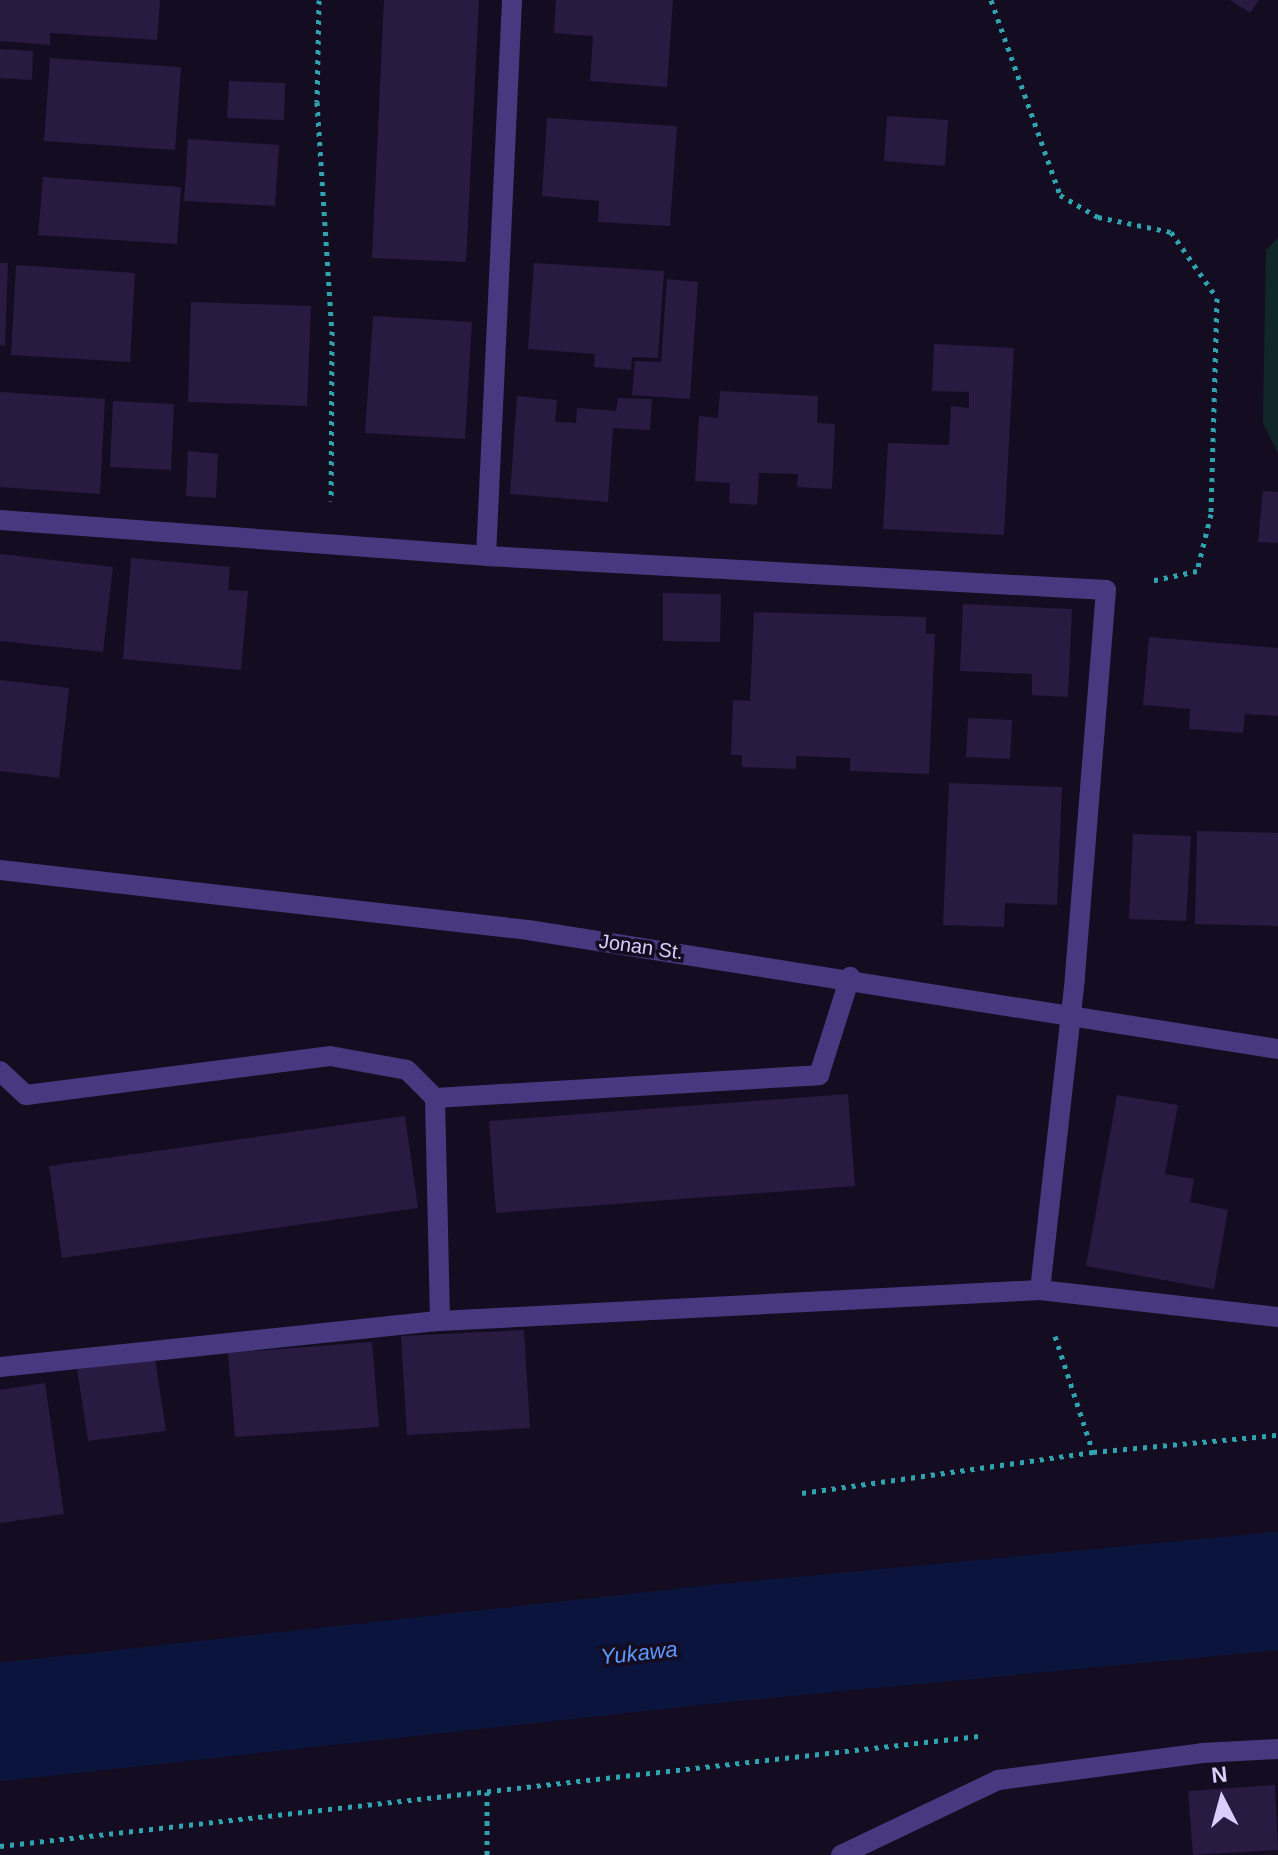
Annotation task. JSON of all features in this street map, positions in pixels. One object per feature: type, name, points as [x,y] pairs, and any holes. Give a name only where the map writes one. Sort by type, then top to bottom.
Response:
[{"type":"street","points":[[486,556],[512,0]]},
{"type":"street","points":[[0,520],[486,556],[1106,590],[1070,1012],[1040,1290]]},
{"type":"street","name":"Jonan St.","points":[[0,871],[512,928],[850,977],[1278,1049]]},
{"type":"street","points":[[435,1098],[819,1075],[850,977]]},
{"type":"street","points":[[0,1071],[26,1095],[330,1056],[407,1070],[435,1098],[440,1321]]},
{"type":"street","points":[[0,1367],[440,1321],[1040,1290],[1278,1317]]},
{"type":"street","points":[[841,1855],[998,1780],[1202,1753],[1278,1749]]},
{"type":"path","points":[[319,0],[317,102],[332,331],[331,546]]},
{"type":"path","points":[[991,0],[1060,195],[1098,217],[1171,232],[1217,298],[1211,514],[1197,571],[1106,590]]},
{"type":"path","points":[[1040,1290],[1093,1452]]},
{"type":"path","points":[[802,1493],[1093,1452],[1278,1435]]},
{"type":"path","points":[[0,1846],[981,1736]]},
{"type":"path","points":[[487,1792],[487,1855]]},
{"type":"green space","points":[[1278,238],[1278,453],[1263,423],[1266,250]]},
{"type":"building","points":[[0,0],[160,0],[157,40],[50,33],[50,45],[0,41]]},
{"type":"building","points":[[384,0],[479,0],[466,262],[372,258]]},
{"type":"building","points":[[556,0],[673,0],[667,87],[590,81],[593,36],[554,33]]},
{"type":"building","points":[[1230,0],[1259,0],[1250,13]]},
{"type":"building","points":[[0,49],[33,51],[32,80],[0,78]]},
{"type":"building","points":[[50,58],[181,67],[175,150],[44,141]]},
{"type":"building","points":[[229,81],[285,83],[284,120],[227,118]]},
{"type":"building","points":[[887,116],[948,120],[945,166],[884,161]]},
{"type":"building","points":[[547,118],[677,126],[670,226],[598,222],[599,201],[542,196]]},
{"type":"building","points":[[188,139],[279,145],[275,206],[184,201]]},
{"type":"building","points":[[43,177],[181,187],[177,244],[38,235]]},
{"type":"building","points":[[0,263],[8,263],[5,346],[0,345]]},
{"type":"building","points":[[534,263],[664,271],[658,358],[632,357],[631,370],[594,367],[595,354],[528,349]]},
{"type":"building","points":[[16,265],[135,273],[130,362],[11,355]]},
{"type":"building","points":[[667,279],[698,282],[690,399],[632,395],[635,361],[661,362]]},
{"type":"building","points":[[191,302],[311,306],[307,406],[188,402]]},
{"type":"building","points":[[373,316],[472,322],[465,439],[365,433]]},
{"type":"building","points":[[934,344],[1014,348],[1004,535],[883,529],[888,443],[949,445],[951,406],[969,408],[969,392],[932,391]]},
{"type":"building","points":[[720,391],[818,396],[817,423],[835,424],[832,489],[797,487],[798,474],[759,473],[757,505],[729,503],[730,483],[695,481],[699,416],[718,418]]},
{"type":"building","points":[[0,392],[105,399],[100,494],[0,487]]},
{"type":"building","points":[[517,396],[557,400],[555,422],[576,423],[577,408],[616,411],[618,398],[652,399],[650,430],[613,428],[608,502],[510,494]]},
{"type":"building","points":[[113,401],[174,404],[171,470],[110,467]]},
{"type":"building","points":[[188,451],[218,454],[216,498],[186,496]]},
{"type":"building","points":[[1263,491],[1278,492],[1278,543],[1258,542]]},
{"type":"building","points":[[0,554],[113,567],[103,652],[0,641]]},
{"type":"building","points":[[131,558],[230,567],[228,590],[248,591],[241,670],[123,659]]},
{"type":"building","points":[[663,593],[721,594],[720,642],[663,641]]},
{"type":"building","points":[[963,604],[1072,609],[1068,697],[1032,695],[1032,674],[960,671]]},
{"type":"building","points":[[754,612],[926,617],[926,634],[935,634],[929,774],[850,771],[850,758],[796,756],[796,769],[742,767],[742,755],[731,755],[733,700],[750,701]]},
{"type":"building","points":[[1149,637],[1278,648],[1278,716],[1245,714],[1243,733],[1189,729],[1190,709],[1143,705]]},
{"type":"building","points":[[0,680],[69,688],[59,778],[0,771]]},
{"type":"building","points":[[968,718],[1012,720],[1010,759],[966,757]]},
{"type":"building","points":[[949,783],[1062,787],[1057,905],[1005,903],[1004,927],[943,925]]},
{"type":"building","points":[[1197,831],[1278,833],[1278,926],[1195,924]]},
{"type":"building","points":[[1133,834],[1191,836],[1186,921],[1129,919]]},
{"type":"building","points":[[848,1094],[855,1186],[496,1213],[489,1121]]},
{"type":"building","points":[[1117,1095],[1178,1105],[1165,1174],[1194,1179],[1190,1202],[1228,1210],[1214,1289],[1086,1266]]},
{"type":"building","points":[[405,1116],[418,1208],[62,1258],[49,1166]]},
{"type":"building","points":[[524,1330],[530,1428],[407,1435],[401,1336]]},
{"type":"building","points":[[372,1342],[379,1427],[235,1437],[228,1353]]},
{"type":"building","points":[[155,1358],[166,1431],[88,1441],[77,1369]]},
{"type":"building","points":[[45,1383],[64,1514],[0,1523],[0,1390]]},
{"type":"building","points":[[1275,1785],[1278,1850],[1193,1855],[1188,1791]]},
{"type":"waterway","name":"Yukawa","points":[[0,1722],[724,1643],[1278,1591]]}]
